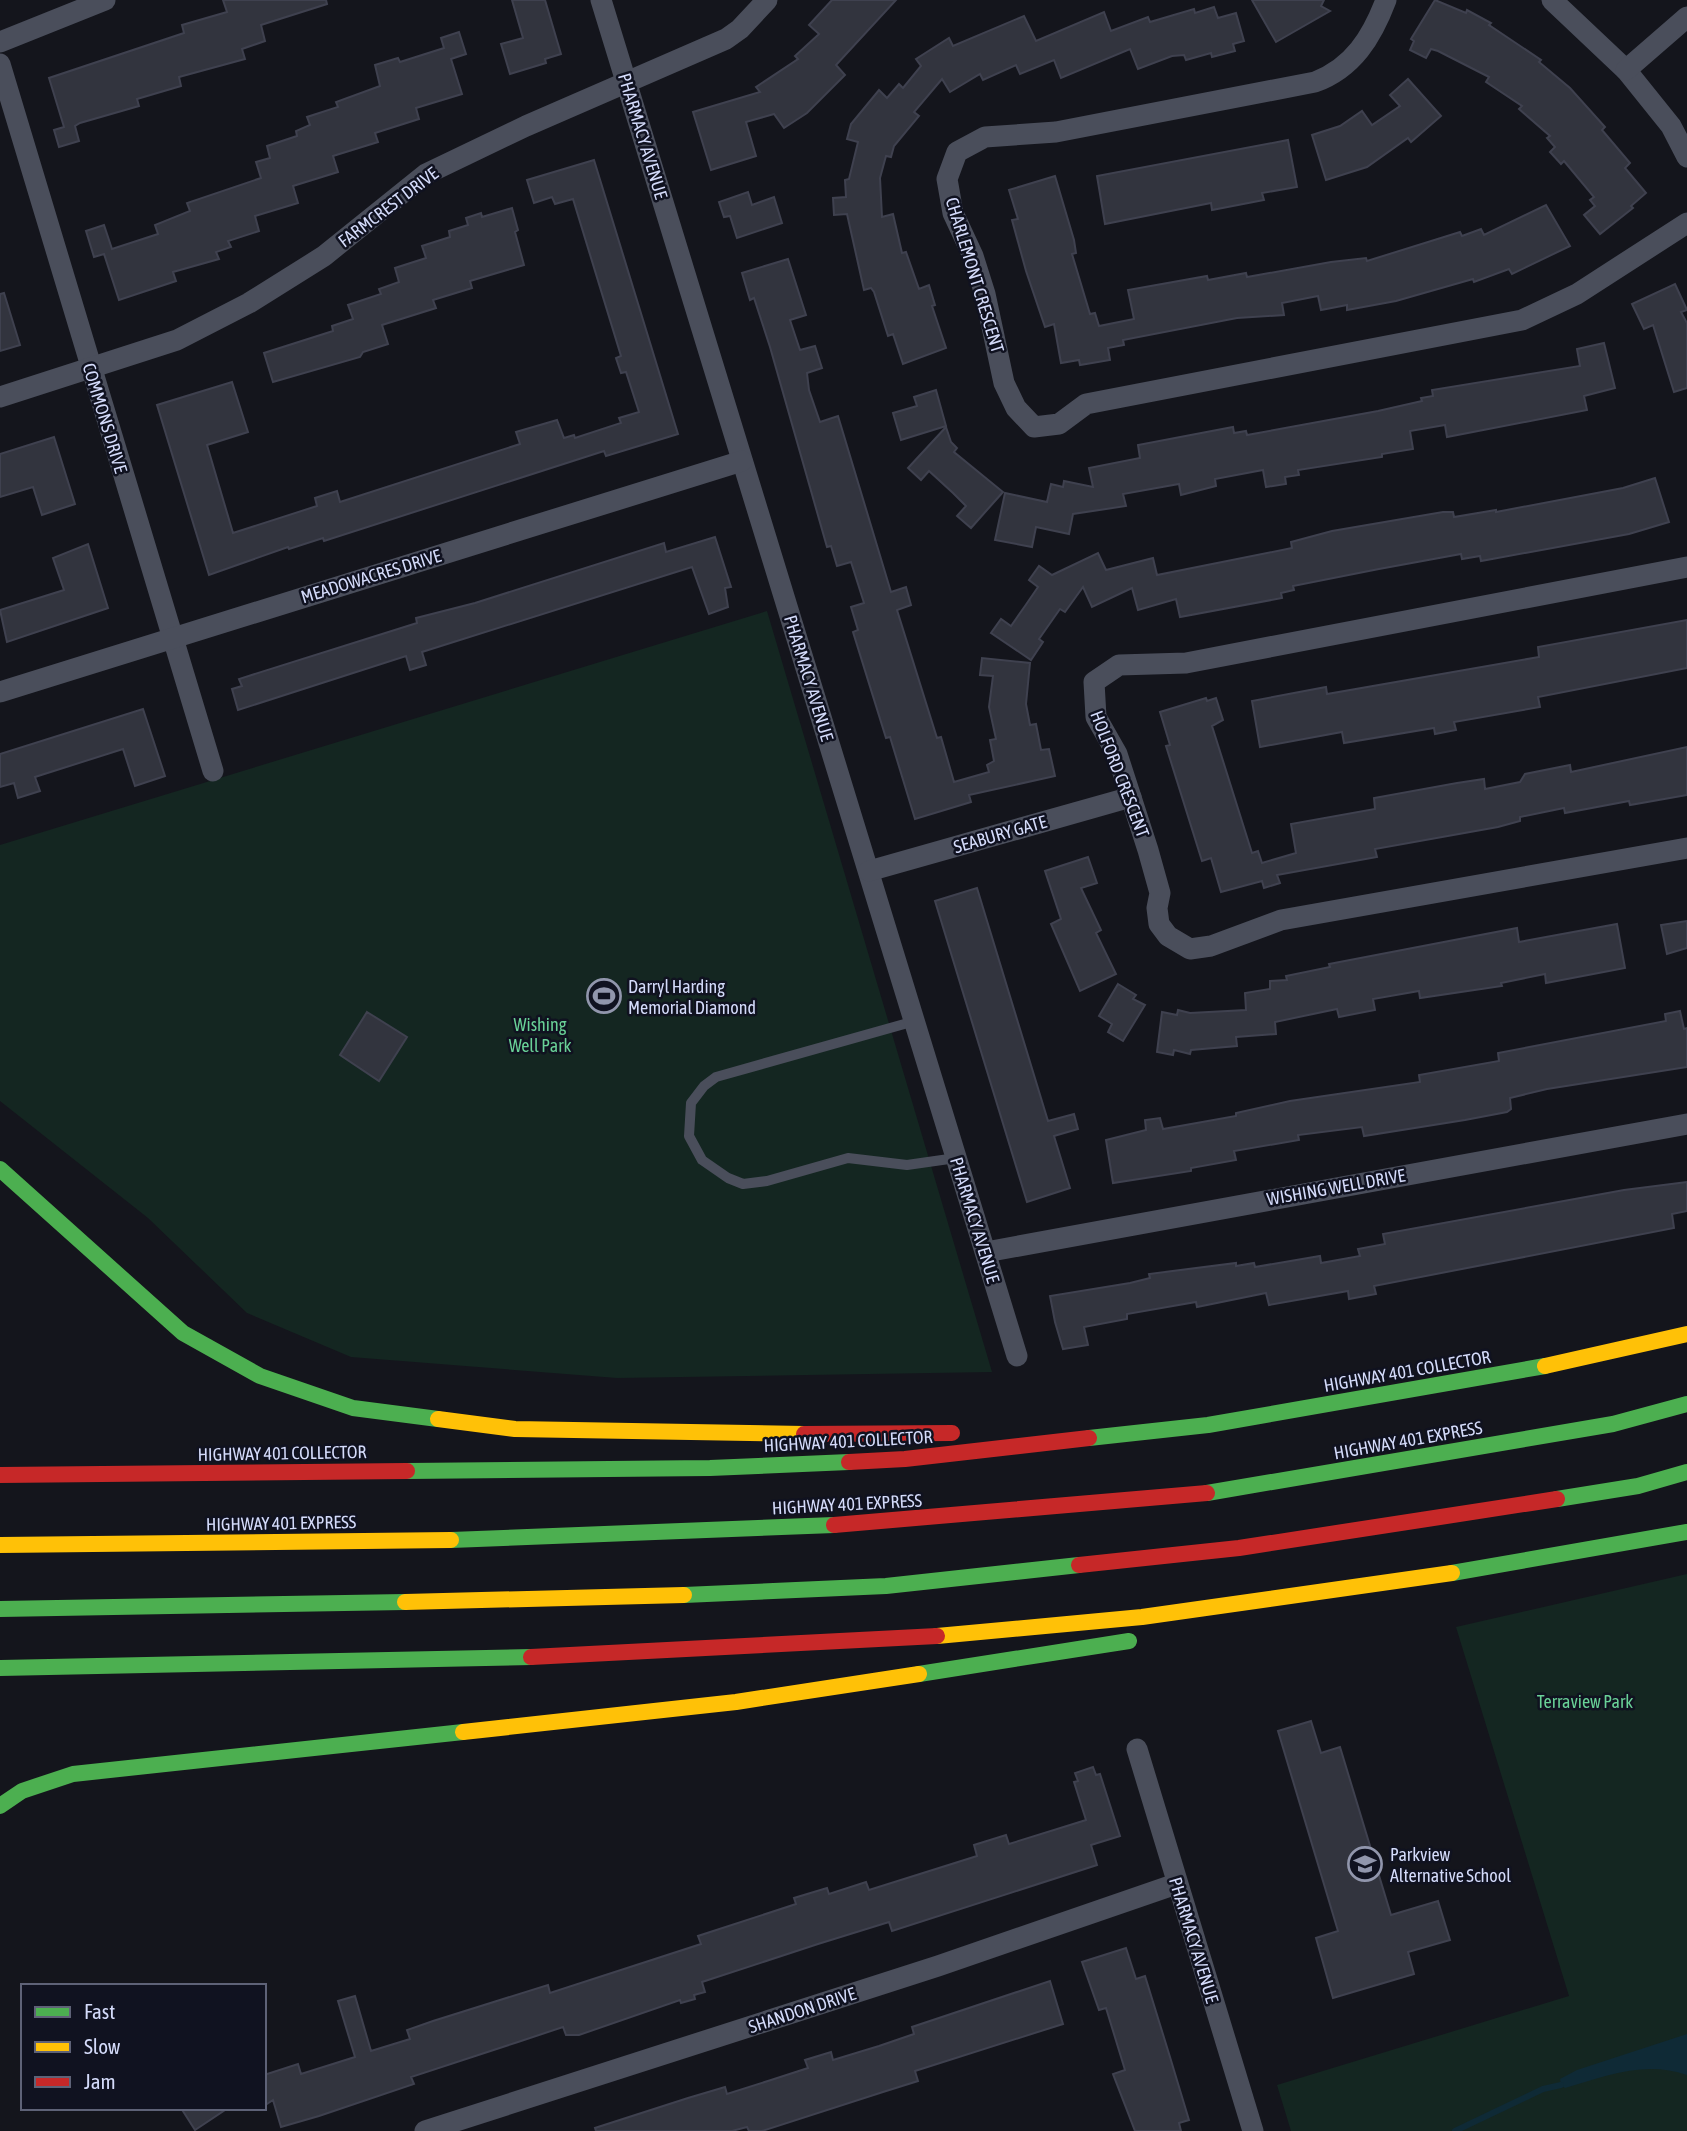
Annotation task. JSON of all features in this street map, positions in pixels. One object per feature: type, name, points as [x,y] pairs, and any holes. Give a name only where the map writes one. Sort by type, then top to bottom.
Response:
[{"type":"highway","points":[[0,1169],[183,1333],[260,1376],[353,1408],[515,1429],[705,1434],[1097,1436]]},
{"type":"highway","name":"HIGHWAY 401 COLLECTOR","points":[[0,1475],[709,1468],[905,1459],[1208,1425],[1590,1358],[1687,1334]]},
{"type":"highway","name":"HIGHWAY 401 EXPRESS","points":[[0,1545],[447,1540],[881,1523],[1229,1491],[1613,1424],[1687,1404]]},
{"type":"highway","points":[[0,1609],[611,1598],[886,1586],[1240,1548],[1638,1486],[1687,1472]]},
{"type":"highway","points":[[0,1668],[354,1663],[728,1650],[975,1634],[1328,1594],[1687,1532]]},
{"type":"highway","points":[[1199,1626],[1328,1594]]},
{"type":"highway","points":[[0,1806],[22,1791],[73,1774],[736,1702],[1146,1638]]},
{"type":"highway","points":[[14,1685],[354,1663]]},
{"type":"street","points":[[0,41],[105,0]]},
{"type":"street","name":"PHARMACY AVENUE","points":[[601,0],[1017,1356]]},
{"type":"street","name":"FARMCREST DRIVE","points":[[0,397],[177,340],[249,303],[324,256],[426,174],[526,125],[627,84],[726,38],[740,29],[767,0]]},
{"type":"street","name":"CHARLEMONT CRESCENT","points":[[1386,0],[1364,46],[1330,76],[1315,82],[1056,132],[985,137],[957,152],[947,179],[953,213],[973,257],[985,294],[1004,383],[1025,420],[1034,427],[1059,424],[1086,404],[1522,320],[1577,294],[1687,223]]},
{"type":"street","points":[[1552,0],[1626,70],[1671,126],[1687,157]]},
{"type":"street","points":[[1626,70],[1687,16]]},
{"type":"street","name":"COMMONS DRIVE","points":[[0,64],[213,771]]},
{"type":"street","name":"MEADOWACRES DRIVE","points":[[0,692],[742,461]]},
{"type":"street","name":"HOLFORD CRESCENT","points":[[1687,567],[1186,663],[1119,665],[1106,671],[1094,682],[1093,701],[1096,717],[1117,754],[1160,893],[1157,908],[1159,924],[1168,936],[1189,948],[1211,946],[1281,920],[1687,848]]},
{"type":"street","name":"SEABURY GATE","points":[[869,872],[1131,797]]},
{"type":"street","name":"WISHING WELL DRIVE","points":[[986,1252],[1687,1124]]},
{"type":"street","name":"PHARMACY AVENUE","points":[[1137,1749],[1253,2131]]},
{"type":"street","name":"SHANDON DRIVE","points":[[425,2131],[938,1966],[1176,1884]]},
{"type":"lane","points":[[915,1021],[716,1077],[704,1086],[691,1103],[689,1136],[702,1160],[728,1178],[743,1184],[767,1181],[848,1158],[907,1166],[956,1158]]},
{"type":"green space","name":"Wishing Well Park","points":[[767,611],[992,1372],[617,1378],[351,1357],[247,1313],[148,1218],[0,1101],[0,845]]},
{"type":"green space","name":"Terraview Park","points":[[1687,1574],[1687,2131],[1291,2131],[1277,2085],[1569,1996],[1456,1627]]},
{"type":"water","points":[[1687,2034],[1687,2075],[1641,2069],[1565,2088],[1561,2085],[1560,2079],[1577,2070]]},
{"type":"building","points":[[223,0],[326,0],[327,4],[261,25],[265,41],[242,49],[245,59],[179,77],[181,86],[137,99],[139,106],[80,123],[75,126],[79,141],[59,147],[54,130],[64,127],[49,78],[184,33],[182,25],[227,12]]},
{"type":"building","points":[[512,0],[545,0],[561,54],[545,59],[546,63],[510,74],[501,44],[523,38]]},
{"type":"building","points":[[832,0],[896,0],[836,65],[845,75],[807,113],[784,128],[774,114],[746,122],[756,156],[711,170],[693,112],[760,92],[756,87],[798,59],[795,56],[819,34],[809,25]]},
{"type":"building","points":[[1252,0],[1324,0],[1321,6],[1330,11],[1276,42]]},
{"type":"building","points":[[1435,0],[1466,13],[1467,10],[1491,23],[1489,25],[1541,60],[1539,62],[1570,88],[1605,127],[1602,130],[1630,163],[1625,168],[1646,193],[1631,206],[1633,208],[1600,234],[1584,215],[1595,206],[1590,200],[1594,197],[1564,161],[1561,164],[1550,152],[1555,147],[1547,138],[1550,136],[1519,109],[1522,106],[1486,82],[1489,77],[1438,51],[1431,49],[1426,58],[1410,50],[1414,41],[1411,39]]},
{"type":"building","points":[[1214,7],[1218,18],[1236,13],[1244,41],[1233,44],[1235,51],[1212,57],[1211,53],[1186,60],[1184,55],[1172,56],[1138,69],[1130,49],[1061,78],[1054,60],[1020,74],[1016,65],[983,80],[980,74],[950,92],[942,79],[914,112],[919,116],[894,146],[891,157],[886,156],[880,178],[882,217],[893,214],[902,253],[906,252],[919,289],[929,285],[935,305],[932,306],[946,348],[903,364],[893,334],[888,336],[874,292],[871,288],[864,290],[847,214],[834,215],[833,198],[846,197],[845,180],[849,179],[858,142],[847,139],[851,124],[879,90],[887,98],[899,84],[903,88],[921,66],[916,59],[949,38],[953,46],[1024,16],[1036,41],[1104,12],[1111,31],[1148,17],[1150,22],[1194,9],[1195,13]]},
{"type":"building","points":[[459,32],[466,54],[451,59],[462,94],[416,108],[419,119],[375,133],[378,142],[333,156],[338,172],[293,186],[298,203],[255,216],[259,231],[228,241],[231,247],[216,252],[219,259],[173,272],[176,281],[119,300],[104,254],[94,257],[86,231],[104,225],[112,249],[158,234],[155,225],[190,211],[187,203],[261,178],[256,162],[270,158],[267,146],[297,136],[296,131],[310,125],[307,117],[338,107],[336,102],[380,86],[375,65],[398,58],[400,62],[444,48],[441,38]]},
{"type":"building","points":[[1408,79],[1441,116],[1411,142],[1408,138],[1367,167],[1326,180],[1312,135],[1340,126],[1362,111],[1372,125],[1400,106],[1390,95]]},
{"type":"building","points":[[1288,140],[1297,187],[1262,193],[1264,200],[1212,210],[1211,203],[1105,224],[1097,176]]},
{"type":"building","points":[[594,160],[678,434],[606,456],[604,451],[324,541],[323,538],[289,549],[288,547],[209,575],[157,405],[232,382],[248,432],[207,445],[233,533],[317,506],[315,498],[337,491],[340,502],[520,444],[516,432],[557,420],[564,438],[574,435],[575,438],[621,423],[619,418],[639,412],[626,372],[621,373],[616,358],[621,356],[573,199],[555,204],[552,197],[534,203],[527,180]]},
{"type":"building","points":[[1055,176],[1074,240],[1076,253],[1072,254],[1090,314],[1095,313],[1099,326],[1134,319],[1128,290],[1207,276],[1208,280],[1246,273],[1247,277],[1331,262],[1366,258],[1367,261],[1460,232],[1462,236],[1481,229],[1484,235],[1546,205],[1570,246],[1512,274],[1509,269],[1474,282],[1473,279],[1396,301],[1347,310],[1347,305],[1321,310],[1318,296],[1282,303],[1284,315],[1237,318],[1123,340],[1124,345],[1108,348],[1110,360],[1080,365],[1079,360],[1061,363],[1054,324],[1045,327],[1026,271],[1012,220],[1018,219],[1009,190]]},
{"type":"building","points":[[748,192],[752,205],[774,197],[782,223],[737,238],[730,216],[724,217],[719,202]]},
{"type":"building","points":[[512,208],[524,265],[470,281],[472,288],[433,300],[436,308],[382,325],[388,344],[363,352],[360,357],[273,382],[264,353],[333,331],[332,326],[353,319],[348,305],[381,294],[379,289],[399,282],[395,268],[426,258],[422,246],[450,237],[449,231],[468,225],[466,218],[481,213],[482,217]]},
{"type":"building","points":[[788,259],[806,315],[790,320],[800,350],[815,346],[822,368],[807,373],[809,390],[820,422],[838,416],[891,592],[906,587],[911,605],[897,610],[937,738],[941,737],[954,782],[989,772],[987,765],[994,761],[990,740],[996,739],[989,707],[993,676],[980,675],[982,658],[1030,663],[1026,704],[1030,725],[1036,724],[1041,750],[1049,749],[1055,776],[969,795],[971,802],[915,819],[853,632],[858,630],[851,607],[864,603],[851,562],[837,566],[831,546],[827,547],[770,347],[754,298],[750,300],[742,273]]},
{"type":"building","points":[[1675,284],[1687,310],[1681,312],[1687,323],[1687,388],[1674,392],[1653,325],[1644,329],[1632,304]]},
{"type":"building","points":[[4,293],[20,345],[0,351],[0,294]]},
{"type":"building","points":[[1604,343],[1615,388],[1584,396],[1587,410],[1447,437],[1445,425],[1410,431],[1413,449],[1382,454],[1382,457],[1298,470],[1299,475],[1285,477],[1286,484],[1266,487],[1263,470],[1215,479],[1216,486],[1181,495],[1179,484],[1123,494],[1126,506],[1073,514],[1069,534],[1036,527],[1032,547],[995,540],[1005,493],[1047,502],[1051,484],[1063,487],[1064,481],[1093,487],[1089,468],[1140,458],[1138,445],[1233,427],[1234,433],[1246,431],[1247,435],[1378,411],[1422,401],[1421,398],[1433,396],[1432,390],[1580,366],[1577,349]]},
{"type":"building","points":[[936,390],[946,426],[901,440],[893,413],[917,406],[914,397]]},
{"type":"building","points":[[946,427],[951,442],[957,448],[954,452],[1003,492],[971,528],[957,516],[966,506],[953,493],[929,471],[921,480],[908,468]]},
{"type":"building","points":[[54,437],[75,504],[42,515],[33,487],[0,497],[0,454]]},
{"type":"building","points":[[1655,478],[1669,522],[1629,534],[1481,561],[1480,556],[1462,559],[1461,554],[1379,569],[1293,586],[1294,590],[1281,593],[1282,598],[1180,617],[1176,599],[1138,610],[1132,588],[1092,607],[1083,587],[1065,612],[1060,609],[1039,639],[1043,642],[1031,660],[991,633],[1001,619],[1011,626],[1038,587],[1029,580],[1039,566],[1052,575],[1098,553],[1106,570],[1153,558],[1157,575],[1292,548],[1291,542],[1332,531],[1443,512],[1453,512],[1454,517],[1496,512],[1623,488]]},
{"type":"building","points":[[715,537],[731,587],[725,588],[728,607],[709,614],[692,567],[422,652],[426,665],[410,670],[406,656],[238,710],[232,689],[242,686],[239,679],[417,623],[416,618],[475,603],[664,543],[666,552]]},
{"type":"building","points":[[88,544],[108,608],[7,642],[0,610],[64,590],[53,558]]},
{"type":"building","points":[[1687,620],[1687,668],[1538,697],[1540,707],[1454,722],[1456,730],[1435,734],[1434,728],[1344,743],[1342,732],[1260,747],[1252,701],[1326,687],[1327,694],[1539,657],[1538,647]]},
{"type":"building","points":[[1206,698],[1207,701],[1216,698],[1223,720],[1212,726],[1252,853],[1258,851],[1262,863],[1296,853],[1291,824],[1375,809],[1374,798],[1457,783],[1484,779],[1485,789],[1520,782],[1525,774],[1570,765],[1571,772],[1687,747],[1687,795],[1630,805],[1629,801],[1565,813],[1564,808],[1520,817],[1520,821],[1498,827],[1375,849],[1377,857],[1277,875],[1280,883],[1264,888],[1262,881],[1221,892],[1211,858],[1202,861],[1166,746],[1170,745],[1160,712]]},
{"type":"building","points":[[143,709],[165,776],[135,786],[123,749],[35,777],[40,791],[18,798],[14,783],[0,787],[0,754]]},
{"type":"building","points":[[1088,857],[1097,883],[1081,888],[1101,930],[1096,933],[1116,974],[1080,991],[1051,924],[1061,919],[1045,871]]},
{"type":"building","points":[[977,888],[1048,1121],[1074,1114],[1078,1129],[1054,1136],[1070,1188],[1027,1202],[935,901]]},
{"type":"building","points":[[1687,921],[1687,948],[1667,954],[1661,925]]},
{"type":"building","points":[[1617,924],[1625,968],[1546,983],[1545,974],[1501,983],[1502,986],[1420,998],[1419,991],[1373,999],[1375,1010],[1339,1017],[1337,1009],[1275,1022],[1276,1034],[1236,1037],[1237,1046],[1191,1050],[1190,1054],[1174,1050],[1173,1055],[1157,1052],[1162,1012],[1177,1015],[1178,1010],[1190,1013],[1246,1010],[1245,993],[1270,989],[1270,981],[1287,980],[1286,976],[1330,967],[1329,964],[1517,928],[1519,942]]},
{"type":"building","points":[[1118,984],[1136,995],[1133,999],[1145,1005],[1123,1041],[1108,1032],[1112,1024],[1099,1016]]},
{"type":"building","points":[[1680,1011],[1684,1029],[1687,1028],[1687,1067],[1547,1089],[1510,1098],[1511,1109],[1507,1112],[1465,1120],[1364,1136],[1362,1127],[1298,1135],[1299,1140],[1234,1151],[1236,1160],[1191,1168],[1191,1171],[1113,1183],[1106,1140],[1146,1130],[1145,1120],[1160,1118],[1163,1129],[1236,1116],[1236,1113],[1290,1101],[1420,1082],[1419,1075],[1499,1061],[1498,1053],[1666,1021],[1665,1014]]},
{"type":"building","points":[[367,1012],[407,1037],[379,1081],[340,1055]]},
{"type":"building","points":[[1687,1182],[1687,1211],[1672,1214],[1674,1228],[1374,1286],[1376,1294],[1349,1299],[1348,1291],[1269,1305],[1266,1293],[1197,1307],[1196,1302],[1127,1314],[1127,1319],[1084,1327],[1088,1345],[1063,1349],[1055,1322],[1050,1296],[1130,1283],[1150,1278],[1149,1274],[1236,1263],[1236,1266],[1254,1263],[1255,1267],[1320,1256],[1321,1263],[1360,1256],[1358,1249],[1385,1244],[1383,1234],[1624,1190]]},
{"type":"building","points":[[1311,1721],[1321,1753],[1340,1747],[1391,1915],[1438,1901],[1450,1940],[1408,1952],[1414,1974],[1333,1998],[1316,1938],[1338,1931],[1278,1731]]},
{"type":"building","points":[[1093,1767],[1096,1775],[1100,1774],[1120,1836],[1091,1845],[1097,1865],[892,1931],[889,1922],[818,1944],[702,1982],[705,1992],[694,1995],[695,1999],[681,2003],[680,2000],[579,2035],[566,2035],[563,2027],[411,2077],[414,2084],[281,2127],[273,2100],[266,2105],[266,2074],[298,2064],[301,2074],[355,2057],[338,2001],[355,1996],[371,2051],[410,2039],[407,2030],[433,2021],[548,1985],[550,1993],[701,1944],[698,1936],[796,1904],[794,1898],[827,1888],[829,1894],[866,1882],[869,1890],[977,1856],[974,1845],[1006,1835],[1009,1844],[1086,1820],[1074,1782],[1078,1781],[1075,1773]]},
{"type":"building","points":[[1126,1948],[1136,1979],[1145,1976],[1189,2120],[1179,2123],[1181,2131],[1135,2131],[1113,2074],[1125,2070],[1106,2008],[1099,2010],[1082,1962]]},
{"type":"building","points":[[1050,1981],[1063,2024],[915,2071],[918,2081],[762,2131],[749,2131],[747,2127],[732,2131],[596,2131],[595,2128],[725,2087],[727,2094],[771,2080],[808,2068],[805,2060],[831,2052],[833,2060],[879,2046],[914,2034],[912,2027]]},
{"type":"building","points":[[182,2110],[225,2110],[195,2130]]},
{"type":"waterway","points":[[1455,2131],[1543,2089],[1561,2085]]},
{"type":"traffic: fast","points":[[0,1169],[183,1333],[260,1376],[353,1408],[438,1419]]},
{"type":"traffic: fast","points":[[1089,1438],[1208,1425],[1545,1366]]},
{"type":"traffic: fast","points":[[1207,1493],[1613,1424],[1687,1404]]},
{"type":"traffic: fast","points":[[407,1471],[710,1468],[849,1462]]},
{"type":"traffic: fast","points":[[1557,1499],[1638,1486],[1687,1472]]},
{"type":"traffic: fast","points":[[451,1540],[834,1525]]},
{"type":"traffic: fast","points":[[1452,1573],[1687,1532]]},
{"type":"traffic: fast","points":[[684,1595],[886,1586],[1079,1565]]},
{"type":"traffic: fast","points":[[0,1609],[405,1602]]},
{"type":"traffic: fast","points":[[919,1674],[1129,1641]]},
{"type":"traffic: fast","points":[[0,1668],[531,1657]]},
{"type":"traffic: fast","points":[[0,1806],[22,1791],[73,1774],[463,1732]]},
{"type":"traffic: slow","points":[[1545,1366],[1687,1334]]},
{"type":"traffic: slow","points":[[438,1419],[515,1429],[804,1434]]},
{"type":"traffic: slow","points":[[0,1545],[451,1540]]},
{"type":"traffic: slow","points":[[937,1636],[1142,1617],[1452,1573]]},
{"type":"traffic: slow","points":[[405,1602],[684,1595]]},
{"type":"traffic: slow","points":[[463,1732],[736,1702],[919,1674]]},
{"type":"traffic: jam","points":[[804,1434],[952,1433]]},
{"type":"traffic: jam","points":[[849,1462],[905,1459],[1089,1438]]},
{"type":"traffic: jam","points":[[0,1475],[407,1471]]},
{"type":"traffic: jam","points":[[834,1525],[1207,1493]]},
{"type":"traffic: jam","points":[[1079,1565],[1239,1548],[1557,1499]]},
{"type":"traffic: jam","points":[[531,1657],[937,1636]]},
{"type":"place","name":"Darryl Harding Memorial Diamond","points":[[604,996]]},
{"type":"place","name":"Parkview Alternative School","points":[[1365,1864]]}]
